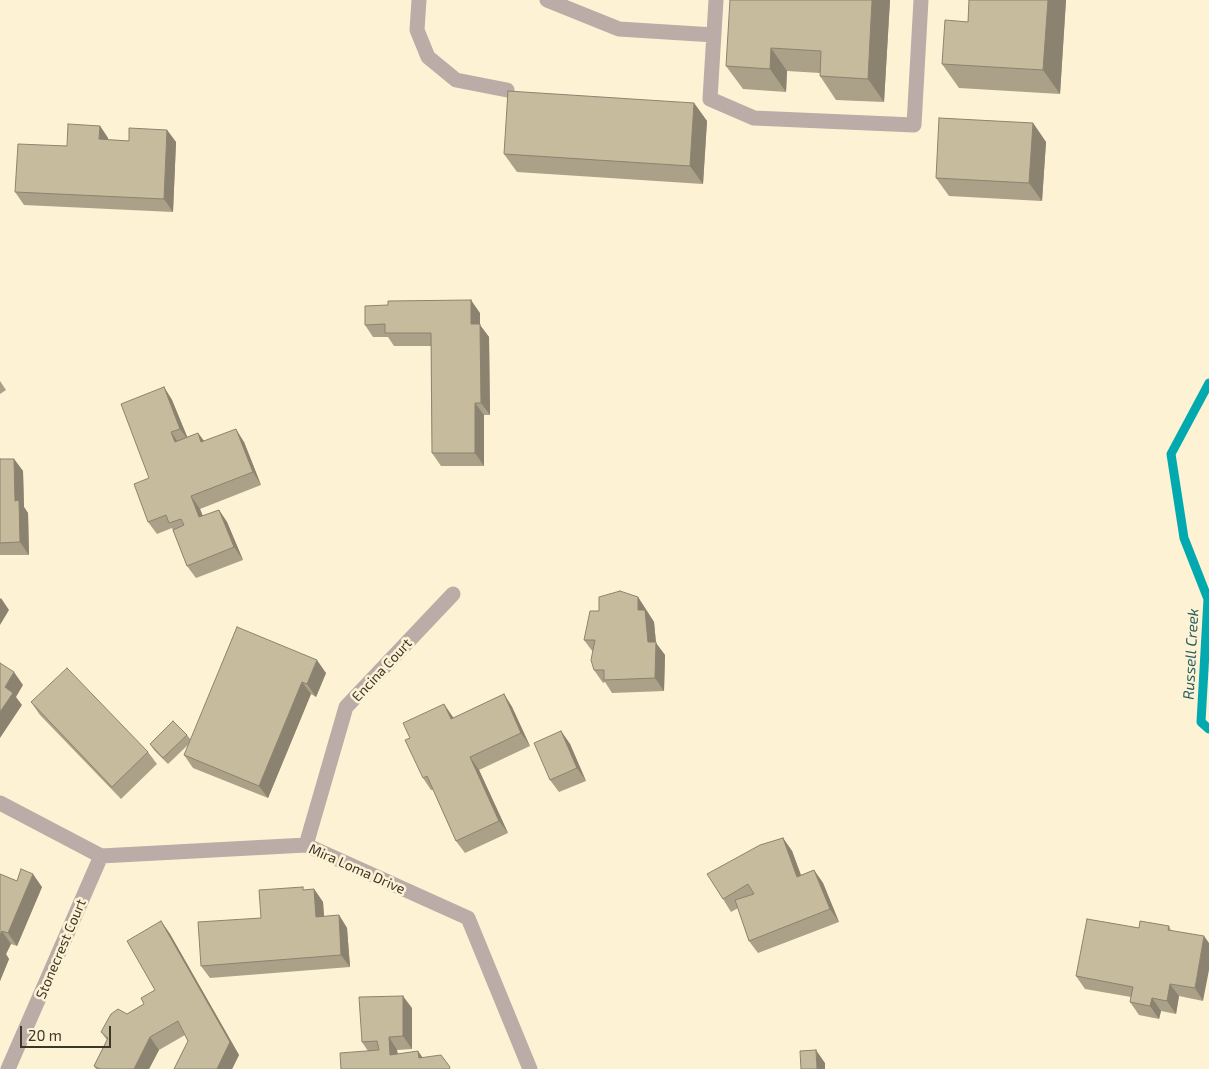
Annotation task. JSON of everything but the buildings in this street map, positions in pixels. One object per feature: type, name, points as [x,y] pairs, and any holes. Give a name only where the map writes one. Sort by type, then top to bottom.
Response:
[{"type":"street","points":[[419,0],[417,30],[428,57],[456,80],[507,90]]},
{"type":"street","points":[[547,0],[619,29],[714,35]]},
{"type":"street","points":[[716,0],[710,98],[754,118],[914,125],[921,0]]},
{"type":"street","name":"Encina Court","points":[[306,845],[346,707],[453,594]]},
{"type":"street","points":[[0,803],[101,856]]},
{"type":"street","name":"Mira Loma Drive","points":[[101,856],[306,845],[468,918],[530,1069]]},
{"type":"street","name":"Stonecrest Court","points":[[8,1069],[101,856]]},
{"type":"waterway","name":"Russell Creek","points":[[1209,383],[1171,454],[1184,538],[1208,599],[1201,722],[1209,729]]}]
